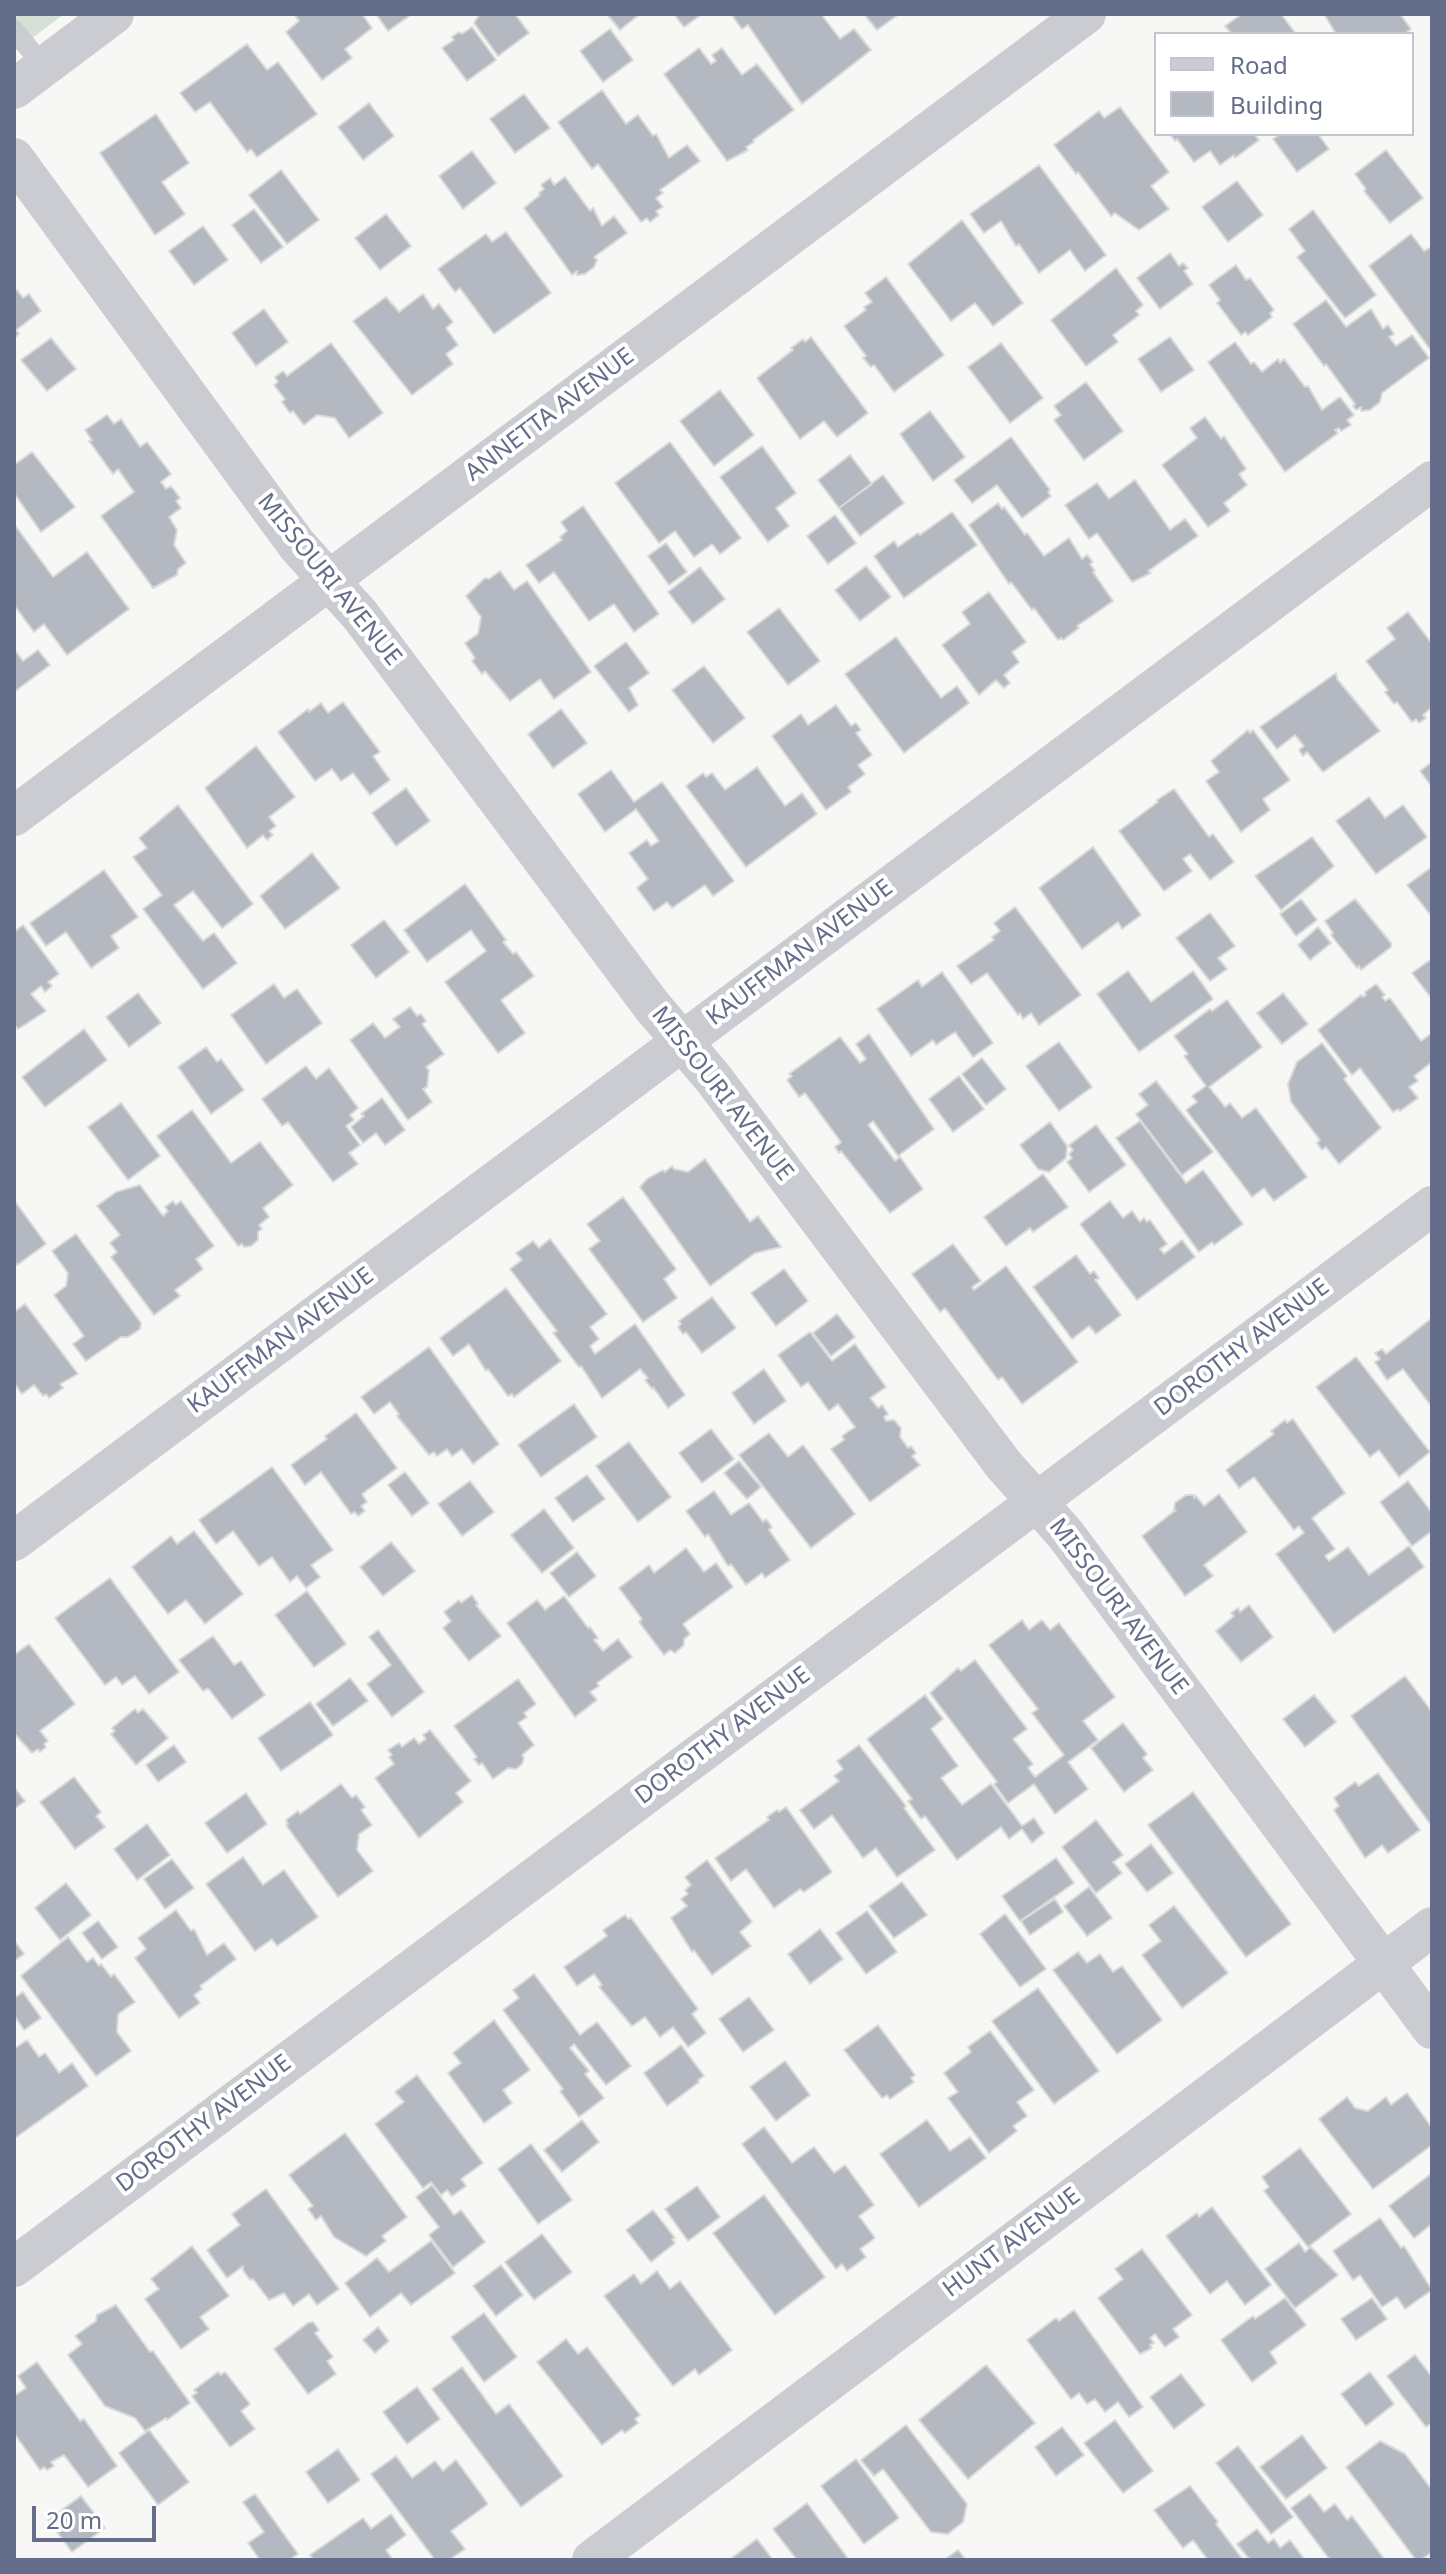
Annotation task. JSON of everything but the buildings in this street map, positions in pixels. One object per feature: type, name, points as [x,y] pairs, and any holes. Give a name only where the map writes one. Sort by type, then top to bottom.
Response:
[{"type":"street","points":[[29,78],[114,14]]},
{"type":"street","name":"ANNETTA AVENUE","points":[[14,816],[1086,14]]},
{"type":"street","name":"MISSOURI AVENUE","points":[[14,158],[297,545],[360,615],[652,1006],[682,1041],[1003,1464],[1066,1535],[1432,2029]]},
{"type":"street","name":"KAUFFMAN AVENUE","points":[[14,1541],[1432,481]]},
{"type":"street","name":"DOROTHY AVENUE","points":[[14,2267],[1432,1206]]},
{"type":"street","name":"HUNT AVENUE","points":[[592,2560],[1432,1927]]},
{"type":"lane","points":[[14,30],[29,78]]},
{"type":"shaded area","points":[[14,14],[64,14],[14,52]]}]
